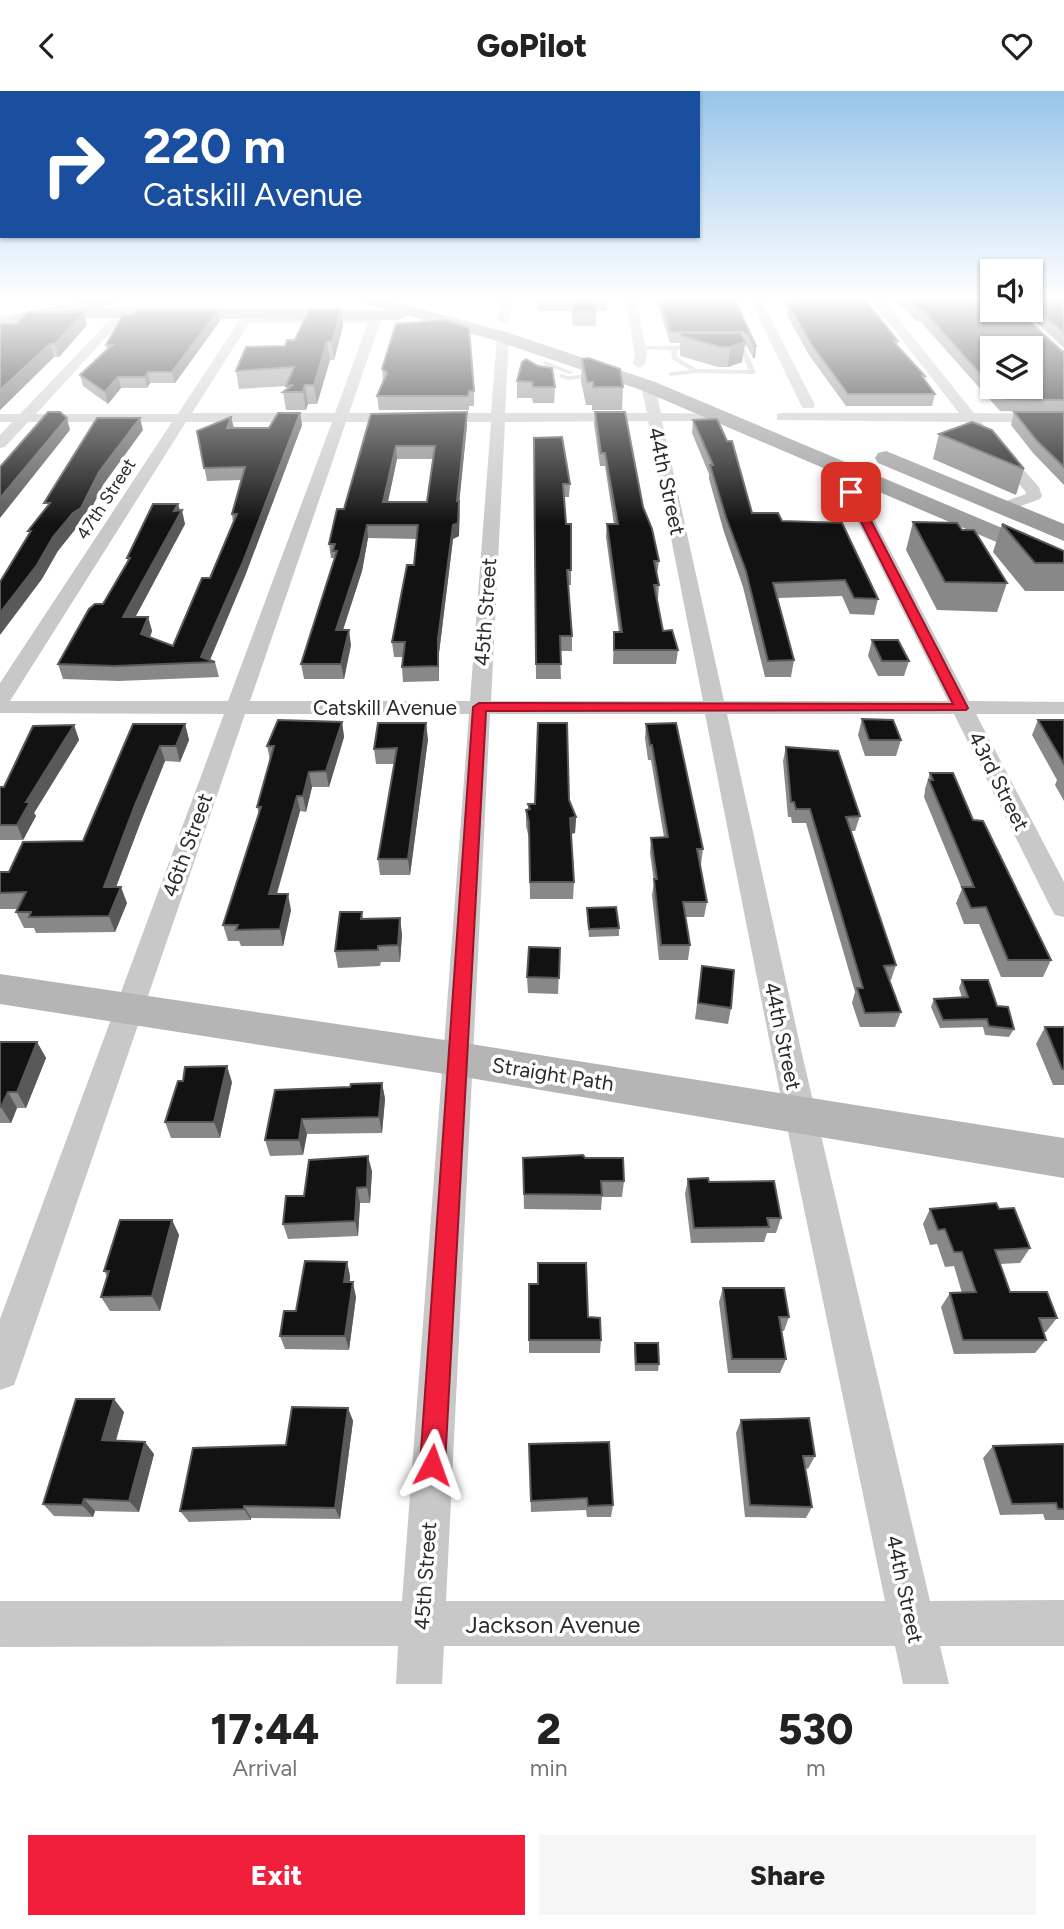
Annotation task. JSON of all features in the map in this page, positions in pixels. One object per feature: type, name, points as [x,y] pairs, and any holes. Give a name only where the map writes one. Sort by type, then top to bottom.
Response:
[{"type":"highway","points":[[608,374],[648,386],[723,417],[1064,563]]},
{"type":"highway","points":[[684,375],[710,390]]},
{"type":"highway","points":[[758,408],[830,436]]},
{"type":"highway","points":[[723,417],[760,418],[834,447],[914,470]]},
{"type":"highway","points":[[866,451],[1064,533]]},
{"type":"main road","name":"Straight Path","points":[[0,989],[458,1059],[1064,1158]]},
{"type":"street","points":[[0,444],[65,374]]},
{"type":"street","name":"47th Street","points":[[0,699],[210,374]]},
{"type":"street","name":"46th Street","points":[[0,1371],[353,374]]},
{"type":"street","name":"45th Street","points":[[419,1684],[500,374]]},
{"type":"street","points":[[793,374],[808,405]]},
{"type":"street","points":[[936,374],[1033,490],[1034,496],[1026,501],[1004,507]]},
{"type":"street","name":"44th Street","points":[[648,386],[800,1114],[926,1684]]},
{"type":"street","points":[[0,418],[723,417]]},
{"type":"street","points":[[782,417],[1064,418]]},
{"type":"street","name":"43rd Street","points":[[838,466],[1064,908]]},
{"type":"street","name":"Catskill Avenue","points":[[0,707],[1064,708]]},
{"type":"street","name":"Jackson Avenue","points":[[0,1624],[1064,1623]]},
{"type":"lane","points":[[554,381],[555,374]]},
{"type":"lane","points":[[572,374],[581,377],[615,375]]},
{"type":"lane","points":[[572,374],[581,377]]},
{"type":"lane","points":[[684,375],[699,374]]},
{"type":"building","points":[[0,374],[17,374],[0,390]]},
{"type":"building","points":[[147,374],[145,377],[118,377],[105,392],[80,375]]},
{"type":"building","points":[[291,374],[317,374],[314,385],[305,385],[303,392],[283,392],[293,385],[286,386]]},
{"type":"building","points":[[386,374],[473,374],[474,391],[469,391],[468,396],[377,396]]},
{"type":"building","points":[[519,374],[553,374],[555,387],[533,387],[532,382],[517,381]]},
{"type":"building","points":[[585,374],[621,374],[623,387],[593,387],[593,382],[587,382]]},
{"type":"building","points":[[833,374],[923,374],[925,376],[922,376],[935,394],[848,394]]},
{"type":"building","points":[[1043,374],[1064,374],[1064,400],[1003,399],[1043,399]]},
{"type":"building","points":[[48,412],[60,412],[67,418],[0,498],[0,467]]},
{"type":"building","points":[[467,412],[457,501],[458,523],[453,525],[438,639],[438,666],[402,667],[405,642],[392,642],[407,565],[414,565],[418,525],[367,525],[360,557],[336,630],[349,630],[341,664],[301,664],[337,551],[333,551],[335,544],[329,544],[337,509],[344,509],[371,414]],"holes":[[[396,446],[435,446],[427,502],[383,502]]]},
{"type":"building","points":[[595,412],[625,412],[643,507],[652,529],[659,561],[654,561],[659,585],[654,585],[663,631],[672,630],[678,650],[614,650],[614,632],[622,632],[607,524],[618,524],[605,453],[601,453]]},
{"type":"building","points":[[1014,412],[1064,412],[1064,467],[1037,441]]},
{"type":"building","points":[[278,413],[300,413],[243,562],[201,657],[215,662],[114,666],[58,664],[89,609],[95,604],[103,604],[130,558],[127,558],[153,504],[178,504],[174,511],[182,510],[123,617],[148,617],[141,634],[173,646],[202,578],[210,578],[237,514],[232,514],[245,467],[204,468],[197,431],[231,417],[227,428],[269,428]]},
{"type":"building","points":[[97,418],[140,418],[99,472],[81,508],[73,513],[53,537],[37,565],[0,613],[0,582],[31,531],[28,531],[50,503],[44,503]]},
{"type":"building","points":[[717,419],[727,441],[732,441],[752,513],[778,513],[782,521],[842,523],[878,599],[854,598],[845,580],[773,583],[794,660],[768,661],[746,571],[726,517],[710,465],[713,465],[693,420]]},
{"type":"building","points":[[972,422],[992,430],[1024,469],[939,434]]},
{"type":"building","points":[[562,437],[570,484],[563,484],[566,524],[571,524],[571,570],[567,570],[572,636],[560,636],[561,664],[536,664],[534,438]]},
{"type":"building","points":[[913,522],[957,523],[962,530],[974,530],[1007,583],[945,582]]},
{"type":"building","points":[[1002,524],[1064,551],[1064,563],[1035,563]]},
{"type":"building","points":[[872,640],[898,640],[909,661],[882,661]]},
{"type":"building","points":[[862,719],[893,720],[901,740],[869,740]]},
{"type":"building","points":[[278,720],[342,722],[326,771],[309,772],[303,796],[297,796],[269,894],[288,894],[280,929],[236,930],[238,925],[223,925],[261,807],[257,807],[274,746],[267,746]]},
{"type":"building","points":[[1038,720],[1064,720],[1064,764]]},
{"type":"building","points":[[378,723],[426,723],[408,859],[378,859],[397,748],[374,749]]},
{"type":"building","points":[[538,723],[567,723],[569,800],[576,817],[570,818],[574,882],[530,882],[529,822],[526,810],[530,809],[528,804],[535,804]]},
{"type":"building","points":[[676,723],[703,849],[697,849],[707,902],[683,902],[690,945],[661,945],[654,879],[657,879],[651,838],[668,837],[646,724]]},
{"type":"building","points":[[133,724],[185,724],[176,746],[160,746],[135,805],[104,887],[121,887],[109,916],[29,917],[31,912],[16,912],[26,892],[0,893],[0,872],[9,872],[23,842],[83,841]]},
{"type":"building","points":[[74,725],[26,802],[30,802],[17,825],[0,825],[0,787],[4,787],[33,726]]},
{"type":"building","points":[[786,747],[838,751],[860,816],[846,817],[896,965],[884,966],[901,1012],[865,1013],[857,988],[863,988],[810,809],[796,809],[794,802],[791,802]]},
{"type":"building","points":[[930,773],[953,773],[973,820],[983,821],[1051,960],[1008,960],[986,907],[971,908],[962,887],[974,887],[929,780],[933,780]]},
{"type":"building","points":[[616,907],[619,928],[589,929],[587,908]]},
{"type":"building","points":[[340,912],[362,912],[361,919],[400,918],[398,945],[378,946],[378,950],[335,951]]},
{"type":"building","points":[[529,947],[560,948],[559,978],[527,977]]},
{"type":"building","points":[[702,966],[734,970],[731,1008],[698,1003]]},
{"type":"building","points":[[962,980],[988,980],[997,1006],[1008,1007],[1014,1029],[989,1026],[987,1019],[943,1020],[934,999],[968,997]]},
{"type":"building","points":[[1045,1027],[1064,1027],[1064,1069],[1062,1069]]},
{"type":"building","points":[[0,1042],[37,1042],[17,1092],[8,1092],[1,1107],[0,1107]]},
{"type":"building","points":[[227,1066],[214,1122],[165,1122],[178,1081],[183,1081],[185,1067]]},
{"type":"building","points":[[382,1083],[379,1117],[302,1119],[299,1140],[265,1140],[275,1090]]},
{"type":"building","points":[[583,1155],[585,1158],[623,1158],[624,1181],[601,1181],[602,1195],[524,1194],[523,1158]]},
{"type":"building","points":[[368,1156],[367,1187],[357,1188],[355,1221],[283,1224],[286,1196],[304,1196],[309,1160]]},
{"type":"building","points":[[708,1178],[709,1182],[774,1181],[781,1218],[767,1218],[769,1227],[694,1228],[688,1179]]},
{"type":"building","points":[[996,1203],[999,1209],[1014,1208],[1030,1248],[995,1250],[1010,1292],[1047,1292],[1057,1318],[1039,1318],[1046,1340],[963,1340],[950,1293],[976,1292],[962,1252],[954,1252],[945,1229],[938,1230],[930,1209]]},
{"type":"building","points":[[120,1220],[172,1220],[152,1296],[101,1297],[109,1271],[104,1271]]},
{"type":"building","points":[[305,1261],[347,1262],[344,1282],[353,1282],[345,1336],[280,1336],[284,1311],[296,1311]]},
{"type":"building","points":[[538,1263],[586,1263],[588,1317],[600,1318],[601,1340],[529,1340],[529,1284],[538,1284]]},
{"type":"building","points":[[723,1288],[784,1288],[789,1317],[779,1317],[786,1359],[732,1359]]},
{"type":"building","points":[[635,1343],[658,1343],[659,1364],[636,1364]]},
{"type":"building","points":[[76,1399],[114,1399],[102,1440],[145,1442],[129,1501],[84,1499],[82,1505],[43,1504]]},
{"type":"building","points":[[292,1407],[348,1408],[335,1508],[244,1506],[244,1509],[180,1511],[193,1448],[286,1445]]},
{"type":"building","points":[[809,1418],[815,1456],[803,1456],[812,1507],[750,1505],[741,1420]]},
{"type":"building","points":[[609,1442],[613,1505],[588,1506],[587,1498],[531,1501],[529,1444]]},
{"type":"building","points":[[1064,1444],[1064,1509],[1058,1509],[1056,1503],[1012,1504],[993,1446]]},
{"type":"route","points":[[432,1465],[479,707],[961,708],[851,492]]}]
